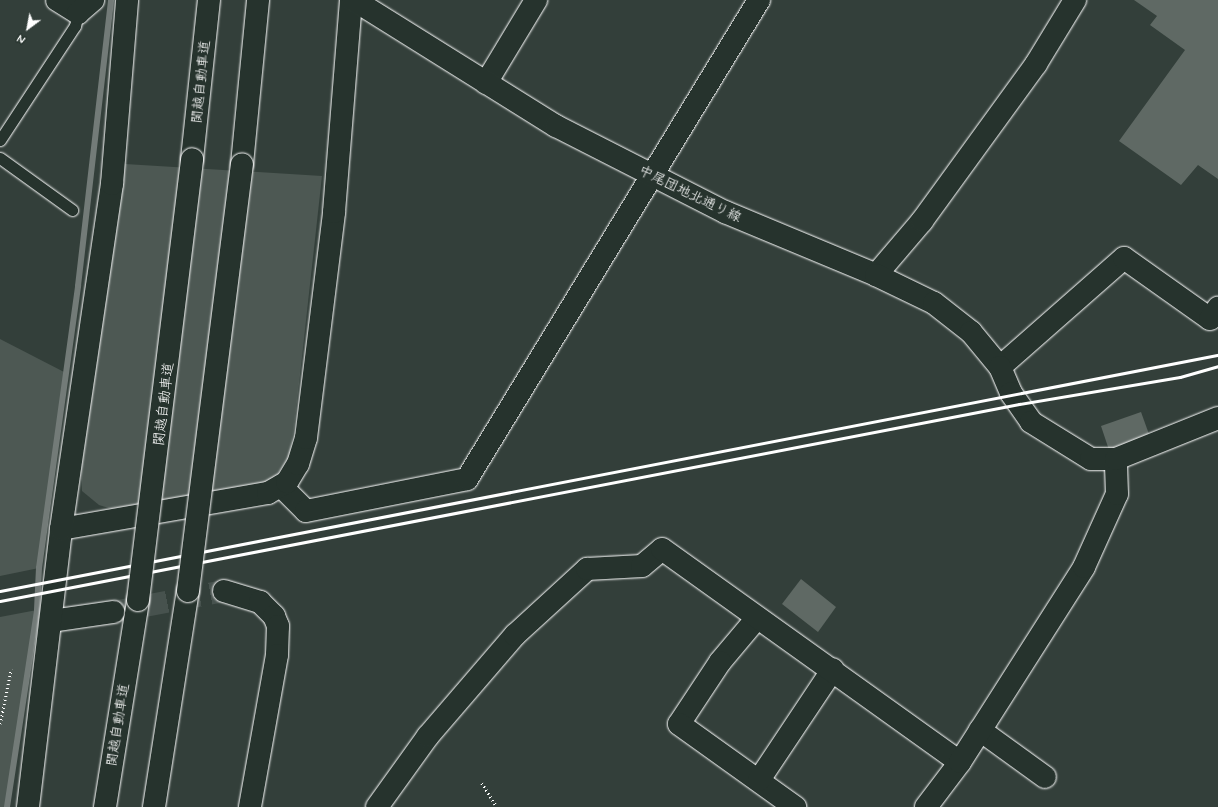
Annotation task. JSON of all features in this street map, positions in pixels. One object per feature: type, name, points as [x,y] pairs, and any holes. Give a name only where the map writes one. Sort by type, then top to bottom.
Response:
[{"type":"main road","points":[[57,0],[86,6]]},
{"type":"main road","points":[[28,807],[61,529],[112,184],[127,0]]},
{"type":"main road","name":"関越自動車道","points":[[105,807],[138,600],[192,159],[209,0]]},
{"type":"main road","points":[[154,807],[188,591],[242,164],[258,0]]},
{"type":"main road","points":[[61,529],[268,493],[281,486],[298,464],[306,438],[334,212],[352,0]]},
{"type":"main road","name":"中尾団地北通り線","points":[[352,0],[556,126],[650,175],[725,212],[876,275],[934,303],[971,332],[1000,367],[1011,393],[1032,422],[1091,459],[1116,459]]},
{"type":"main road","points":[[486,83],[536,0]]},
{"type":"main road","points":[[281,486],[306,511],[467,479],[650,175],[759,0]]},
{"type":"main road","points":[[876,275],[922,221],[1036,64],[1075,0]]},
{"type":"main road","points":[[1000,367],[1124,258],[1210,318],[1218,308]]},
{"type":"main road","points":[[926,807],[960,762],[1084,567],[1116,494],[1116,459],[1218,418]]},
{"type":"main road","points":[[377,807],[428,736],[515,635],[587,569],[642,566],[662,549],[758,618],[833,669],[960,762]]},
{"type":"main road","points":[[224,591],[260,602],[274,616],[278,626],[277,655],[250,807]]},
{"type":"main road","points":[[51,621],[113,612]]},
{"type":"main road","points":[[758,618],[720,662],[679,724],[796,807]]},
{"type":"main road","points":[[759,780],[833,669]]},
{"type":"main road","points":[[980,730],[1046,777]]},
{"type":"lane","points":[[0,140],[75,26],[86,6]]},
{"type":"lane","points":[[0,158],[72,210]]},
{"type":"path","points":[[0,724],[11,669]]},
{"type":"path","points":[[482,783],[497,807]]},
{"type":"shaded area","points":[[125,164],[322,176],[294,429],[289,457],[274,479],[251,489],[118,511],[99,505],[82,491],[81,471]]},
{"type":"shaded area","points":[[0,339],[66,373],[39,568],[0,576]]},
{"type":"shaded area","points":[[37,610],[6,807],[0,807],[0,617]]},
{"type":"building","points":[[1134,0],[1218,0],[1218,179],[1198,165],[1181,185],[1119,141],[1185,50],[1150,25],[1157,16]]},
{"type":"building","points":[[1141,412],[1150,437],[1109,450],[1101,426]]},
{"type":"building","points":[[801,579],[836,607],[818,632],[782,604]]},
{"type":"waterway","points":[[7,807],[37,610],[39,568],[78,286],[111,0]]},
{"type":"tunnel","points":[[113,612],[224,591]]},
{"type":"railway","points":[[0,591],[1218,355]]},
{"type":"railway","points":[[0,601],[1019,404],[1180,377],[1218,366]]}]
